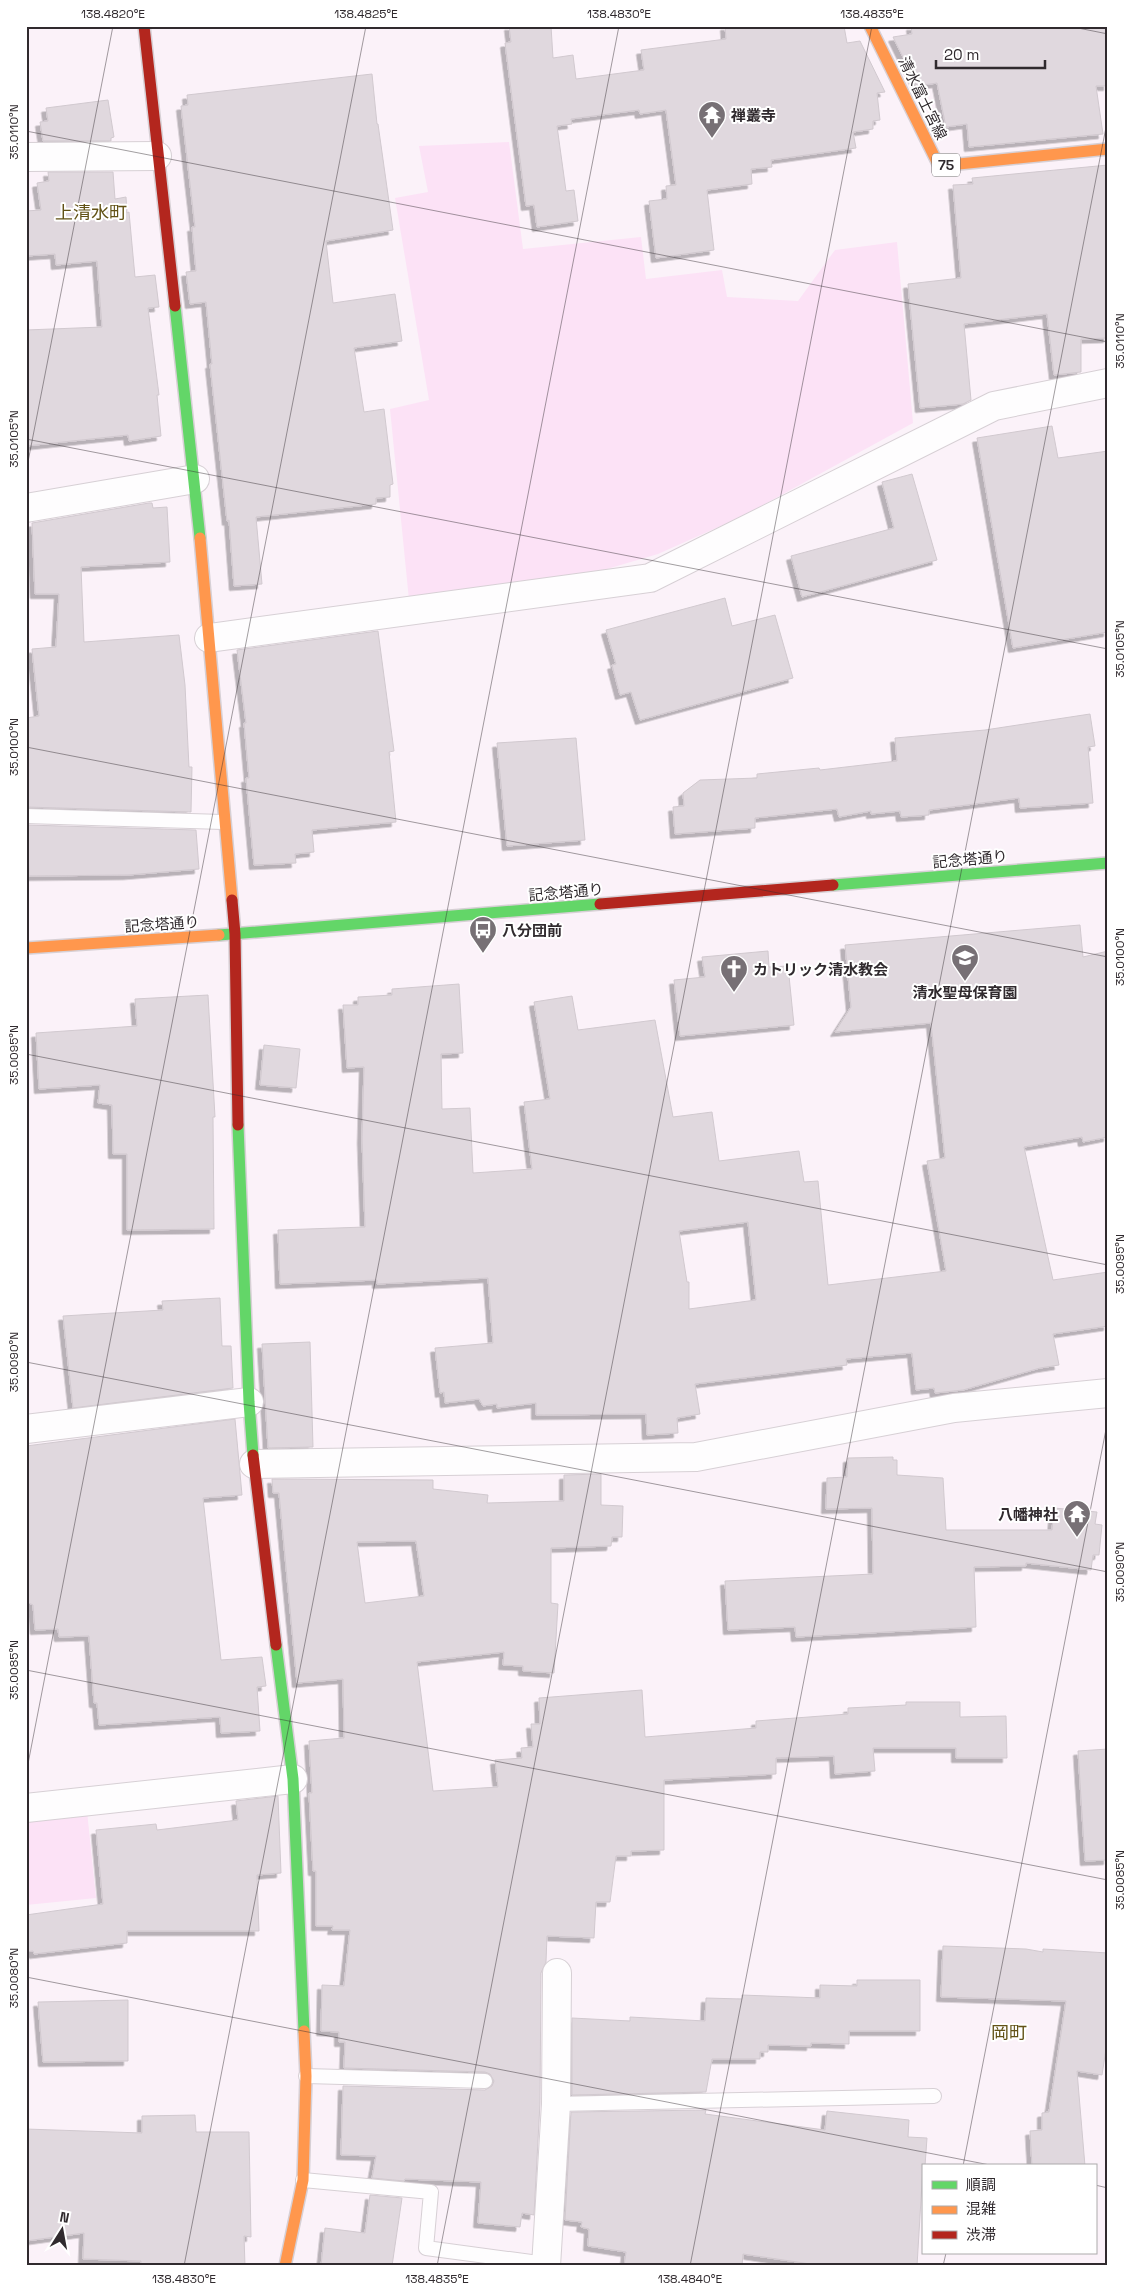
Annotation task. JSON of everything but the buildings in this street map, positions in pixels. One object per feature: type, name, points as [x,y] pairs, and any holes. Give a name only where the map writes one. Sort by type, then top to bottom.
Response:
[{"type":"street","points":[[144,26],[157,156],[195,479],[234,934],[238,1154],[249,1402],[254,1464],[292,1779],[306,2076],[303,2180],[284,2266]]},
{"type":"street","name":"清水富士宮線","points":[[870,26],[939,166],[1108,150]]},
{"type":"street","points":[[26,157],[157,156]]},
{"type":"street","points":[[209,638],[650,578],[994,406],[1108,383]]},
{"type":"street","points":[[26,508],[195,479]]},
{"type":"street","name":"記念塔通り","points":[[26,948],[234,934],[1108,863]]},
{"type":"street","points":[[254,1464],[696,1457],[954,1408],[1108,1393]]},
{"type":"street","points":[[26,1429],[249,1402]]},
{"type":"street","points":[[26,1808],[292,1779]]},
{"type":"street","points":[[546,2265],[556,2104],[556,1974]]},
{"type":"lane","points":[[26,816],[224,822]]},
{"type":"lane","points":[[306,2076],[485,2081]]},
{"type":"lane","points":[[556,2104],[934,2096]]},
{"type":"lane","points":[[303,2180],[430,2192],[426,2248],[546,2265]]},
{"type":"shaded area","points":[[509,142],[523,249],[641,237],[646,279],[722,270],[727,297],[798,301],[835,250],[897,242],[913,423],[743,516],[658,554],[583,576],[409,600],[390,409],[429,400],[395,198],[428,192],[419,146]]},
{"type":"shaded area","points":[[87,1811],[96,1898],[26,1905],[26,1818]]},
{"type":"traffic: fast","points":[[175,306],[200,538]]},
{"type":"traffic: fast","points":[[833,885],[1108,863]]},
{"type":"traffic: fast","points":[[219,935],[600,904]]},
{"type":"traffic: fast","points":[[238,1125],[249,1402],[253,1455]]},
{"type":"traffic: fast","points":[[276,1645],[293,1779],[304,2031]]},
{"type":"traffic: slow","points":[[870,26],[939,166],[1108,149]]},
{"type":"traffic: slow","points":[[200,538],[232,900]]},
{"type":"traffic: slow","points":[[26,948],[219,935]]},
{"type":"traffic: slow","points":[[285,2266],[303,2180],[306,2076],[304,2031]]},
{"type":"traffic: jam","points":[[144,26],[175,306]]},
{"type":"traffic: jam","points":[[600,904],[833,885]]},
{"type":"traffic: jam","points":[[232,900],[235,934],[238,1125]]},
{"type":"traffic: jam","points":[[253,1455],[276,1645]]},
{"type":"place","name":"禅叢寺","points":[[712,139]]},
{"type":"place","name":"八分団前","points":[[483,954]]},
{"type":"place","name":"清水聖母保育園","points":[[965,982]]},
{"type":"place","name":"カトリック清水教会","points":[[734,993]]},
{"type":"place","name":"八幡神社","points":[[1077,1538]]},
{"type":"district","name":"上清水町","points":[[91,212]]},
{"type":"district","name":"岡町","points":[[1009,2032]]}]
